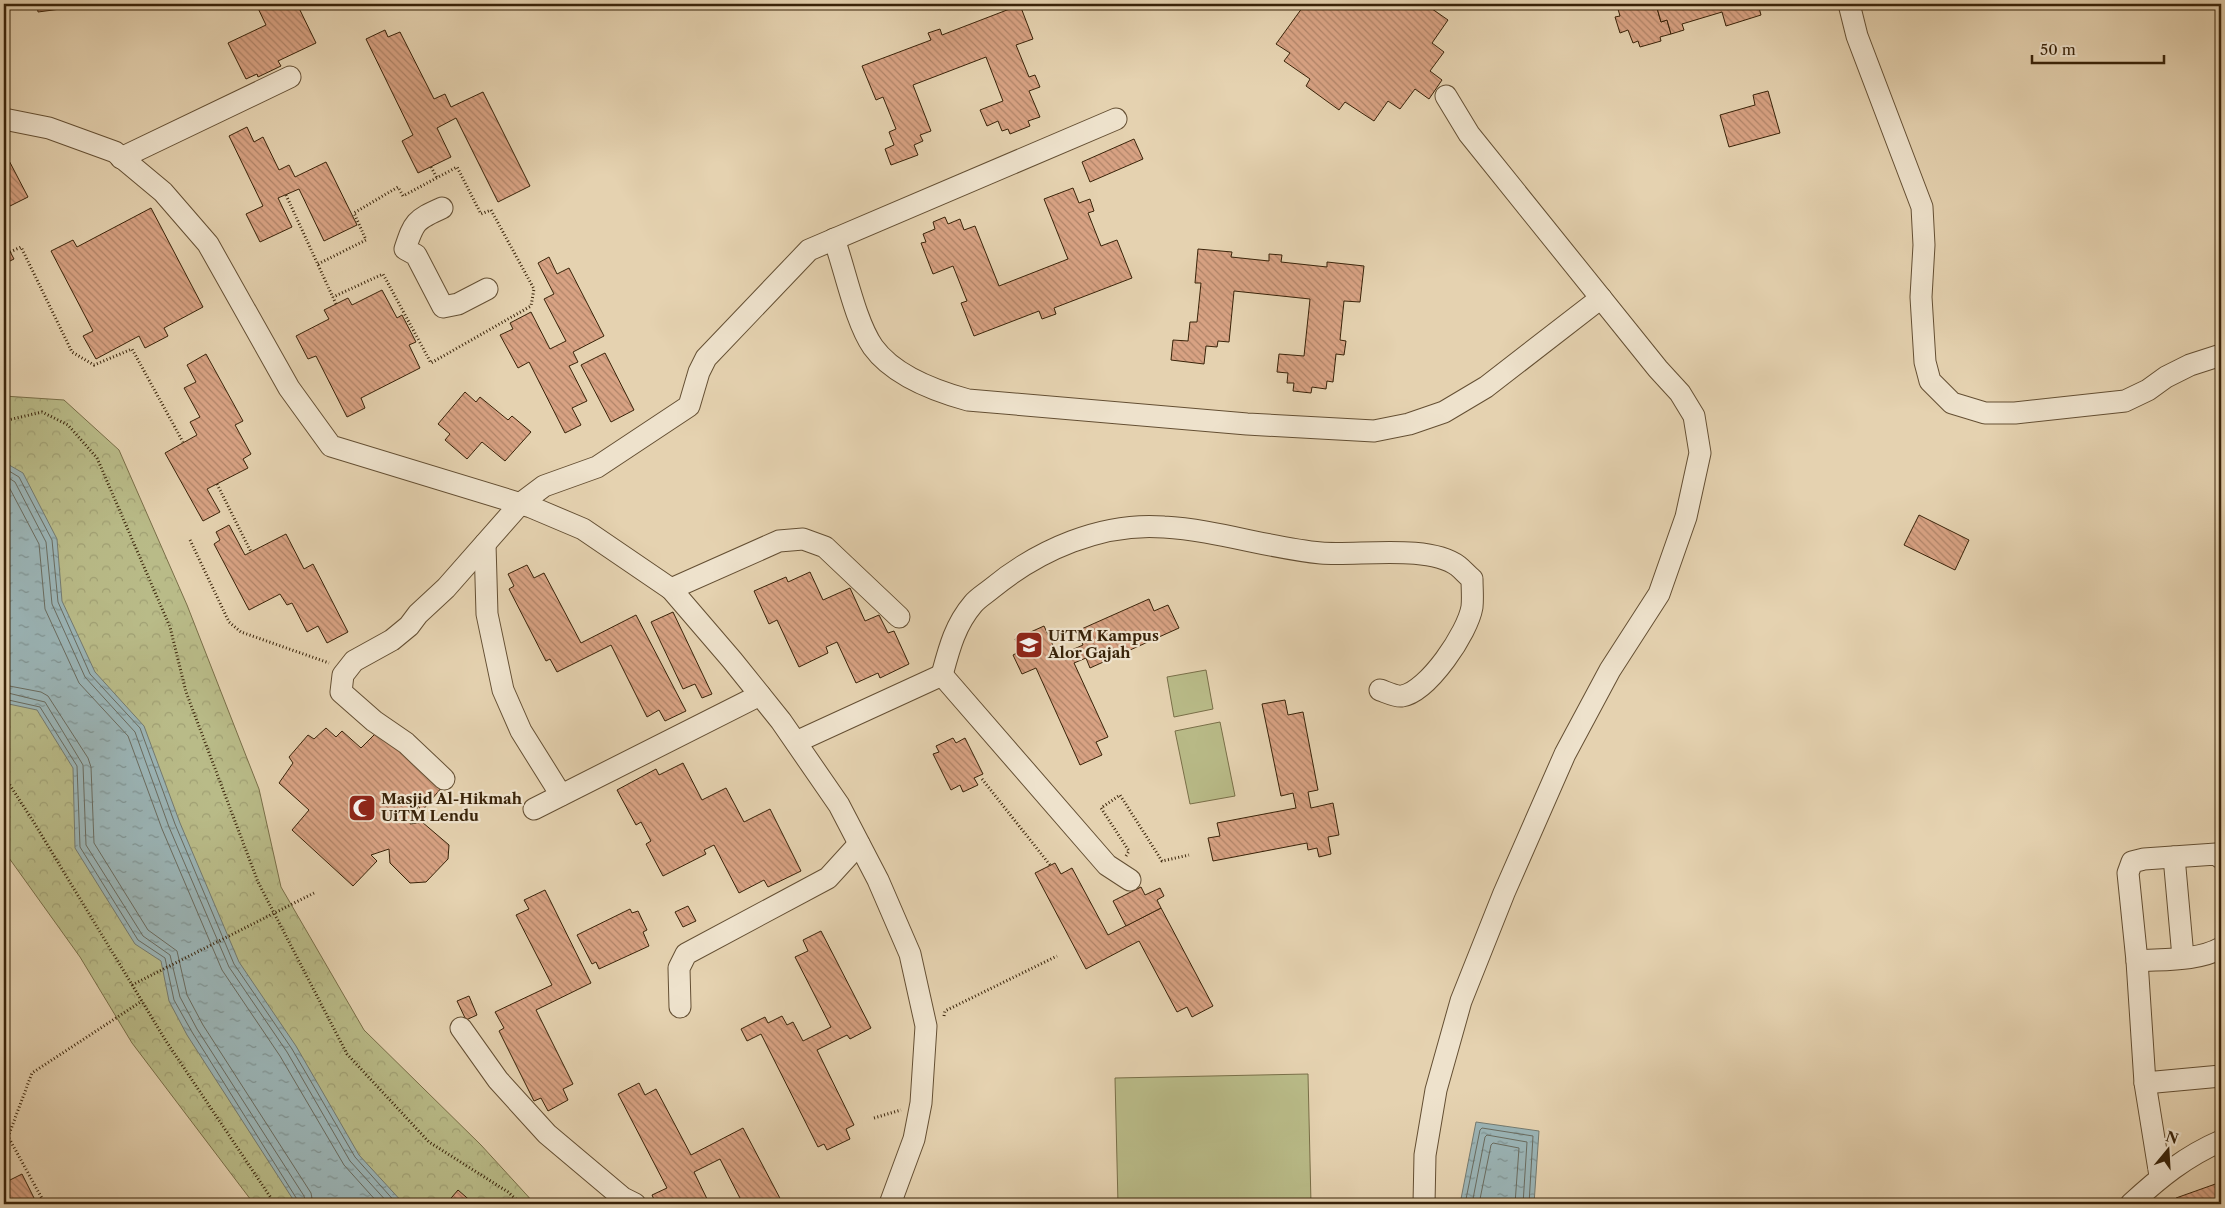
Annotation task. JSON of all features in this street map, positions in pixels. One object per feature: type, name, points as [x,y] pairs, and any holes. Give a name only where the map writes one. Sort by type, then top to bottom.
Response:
[{"type":"street","points":[[1849,4],[1857,36],[1922,207],[1924,245],[1922,297],[1925,362],[1930,381],[1952,403],[1985,413],[2015,414],[2125,401],[2148,390],[2166,377],[2190,365],[2221,356]]},
{"type":"street","points":[[121,158],[290,76]]},
{"type":"street","points":[[1424,1204],[1425,1155],[1436,1090],[1461,1001],[1504,893],[1565,754],[1610,670],[1659,594],[1686,517],[1700,453],[1694,416],[1680,393],[1469,134],[1446,96]]},
{"type":"street","points":[[4,119],[49,128],[115,152],[163,192],[208,244],[289,388],[331,446],[520,504],[583,530],[672,589],[760,694],[839,805],[878,880],[910,954],[926,1026],[921,1103],[916,1130],[890,1204]]},
{"type":"street","points":[[444,779],[406,743],[374,721],[341,692],[343,675],[354,660],[392,640],[408,626],[520,504],[544,486],[597,467],[689,406],[699,372],[706,358],[809,250],[1116,119]]},
{"type":"street","points":[[442,208],[419,218],[412,229],[405,249],[416,255],[443,306],[458,304],[487,289]]},
{"type":"street","points":[[834,239],[843,269],[874,347],[910,377],[942,393],[968,400],[1247,424],[1374,431],[1409,424],[1444,412],[1486,387],[1601,298]]},
{"type":"street","points":[[942,675],[952,636],[974,603],[1012,571],[1049,551],[1102,531],[1162,526],[1218,533],[1271,546],[1321,553],[1407,553],[1438,557],[1457,566],[1472,579],[1472,608],[1458,637],[1440,667],[1419,690],[1401,696],[1380,690]]},
{"type":"street","points":[[672,589],[779,541],[803,540],[825,547],[899,617]]},
{"type":"street","points":[[485,544],[487,614],[503,690],[521,731],[561,796]]},
{"type":"street","points":[[796,742],[942,675]]},
{"type":"street","points":[[942,675],[1107,865],[1123,876]]},
{"type":"street","points":[[534,809],[760,694]]},
{"type":"street","points":[[680,1007],[679,968],[686,954],[828,878],[839,863],[859,844]]},
{"type":"street","points":[[2160,1176],[2145,1083],[2137,961],[2128,873],[2132,862],[2144,859],[2216,854],[2221,858]]},
{"type":"street","points":[[2174,857],[2183,957]]},
{"type":"street","points":[[2137,961],[2183,957],[2214,952],[2221,948]]},
{"type":"street","points":[[461,1028],[498,1080],[547,1134],[623,1198],[635,1204]]},
{"type":"street","points":[[2145,1083],[2221,1076]]},
{"type":"street","points":[[2131,1204],[2160,1176],[2200,1150],[2221,1141]]},
{"type":"path","points":[[431,167],[436,178]]},
{"type":"path","points":[[286,195],[336,304]]},
{"type":"path","points":[[10,252],[21,247],[72,352],[94,365],[132,349],[183,442]]},
{"type":"path","points":[[4,421],[42,412],[68,425],[97,458],[170,626],[186,692],[258,882],[347,1054],[429,1142],[508,1192],[521,1204]]},
{"type":"path","points":[[217,484],[251,552]]},
{"type":"path","points":[[190,540],[229,622],[241,632],[347,670]]},
{"type":"path","points":[[4,776],[166,1041],[275,1204]]},
{"type":"path","points":[[982,779],[1050,866]]},
{"type":"path","points":[[1123,876],[1129,851],[1101,808],[1120,794],[1162,861],[1189,855]]},
{"type":"path","points":[[132,985],[314,894]]},
{"type":"path","points":[[945,1011],[1057,956]]},
{"type":"path","points":[[8,1137],[32,1073],[142,1001]]},
{"type":"path","points":[[4,1129],[45,1204]]},
{"type":"green space","points":[[4,396],[64,400],[119,450],[187,605],[259,789],[281,887],[364,1030],[481,1145],[535,1204],[254,1204],[132,1043],[80,957],[4,851]]},
{"type":"green space","points":[[1206,670],[1213,709],[1174,717],[1167,677]]},
{"type":"green space","points":[[1220,722],[1235,796],[1190,804],[1175,731]]},
{"type":"green space","points":[[1308,1074],[1311,1204],[1118,1204],[1115,1078]]},
{"type":"water","points":[[4,462],[23,473],[57,539],[62,601],[95,672],[144,726],[180,823],[239,962],[296,1046],[359,1155],[404,1204],[296,1204],[187,1035],[169,1001],[161,961],[135,944],[75,848],[73,768],[37,710],[4,703]]},
{"type":"water","points":[[1476,1122],[1539,1131],[1534,1204],[1460,1204]]},
{"type":"building","points":[[37,4],[98,4],[38,12]]},
{"type":"building","points":[[256,4],[297,4],[316,43],[278,61],[281,66],[258,77],[257,74],[246,79],[228,43],[266,25]]},
{"type":"building","points":[[1305,4],[1425,4],[1448,20],[1432,43],[1444,52],[1430,71],[1442,80],[1429,99],[1415,89],[1400,109],[1388,101],[1374,121],[1345,102],[1339,110],[1306,86],[1310,79],[1284,61],[1290,53],[1276,44]]},
{"type":"building","points":[[1628,4],[1662,4],[1663,6],[1657,8],[1661,22],[1667,20],[1671,34],[1660,37],[1661,41],[1640,47],[1638,41],[1633,43],[1628,30],[1620,33],[1615,17],[1620,16],[1618,9],[1629,6]]},
{"type":"building","points":[[1662,4],[1758,4],[1761,15],[1726,26],[1722,12],[1682,24],[1684,30],[1671,34],[1667,20],[1661,22],[1657,8],[1663,6]]},
{"type":"building","points":[[1020,5],[1033,39],[1016,45],[1029,77],[1035,75],[1040,87],[1029,91],[1040,117],[1028,121],[1030,126],[1010,134],[1008,129],[1002,131],[998,121],[987,126],[980,110],[1003,101],[986,57],[913,85],[931,131],[920,135],[923,141],[914,145],[918,155],[891,165],[885,149],[894,145],[889,132],[896,129],[883,97],[876,100],[862,66],[931,40],[928,33],[940,29],[942,35]]},
{"type":"building","points":[[385,30],[388,37],[400,32],[434,99],[445,94],[451,107],[483,92],[530,186],[498,202],[456,118],[437,128],[451,157],[418,173],[402,141],[413,135],[366,39]]},
{"type":"building","points":[[1768,91],[1780,133],[1729,147],[1720,115],[1755,105],[1753,95]]},
{"type":"building","points":[[247,127],[254,142],[263,137],[279,170],[289,165],[295,177],[326,162],[357,225],[324,241],[299,189],[278,198],[292,227],[260,242],[246,214],[263,206],[229,136]]},
{"type":"building","points":[[1134,139],[1143,159],[1090,182],[1082,162]]},
{"type":"building","points":[[4,151],[28,197],[4,209]]},
{"type":"building","points":[[1073,188],[1079,203],[1090,199],[1094,211],[1088,213],[1101,246],[1117,240],[1132,278],[1054,308],[1056,314],[1042,319],[1039,311],[974,336],[961,303],[967,301],[953,266],[933,274],[921,243],[926,242],[923,234],[935,229],[933,222],[945,217],[948,224],[960,219],[964,230],[975,226],[999,286],[1068,259],[1044,199]]},
{"type":"building","points":[[151,208],[203,307],[164,328],[168,336],[145,348],[139,336],[96,359],[83,336],[93,331],[51,251],[73,240],[77,247]]},
{"type":"building","points":[[4,240],[14,259],[4,264]]},
{"type":"building","points":[[1198,249],[1232,252],[1231,257],[1269,261],[1269,254],[1282,255],[1281,262],[1327,267],[1327,262],[1364,266],[1360,302],[1344,301],[1340,340],[1346,341],[1344,355],[1336,354],[1333,382],[1327,381],[1326,389],[1312,387],[1311,393],[1293,391],[1294,383],[1287,383],[1288,373],[1277,372],[1279,354],[1304,356],[1310,299],[1234,291],[1229,342],[1218,341],[1217,347],[1206,346],[1204,364],[1171,360],[1173,340],[1188,341],[1190,322],[1197,322],[1201,283],[1195,283]]},
{"type":"building","points":[[549,257],[557,274],[569,268],[604,336],[573,352],[578,362],[569,366],[587,401],[572,408],[581,425],[565,433],[529,362],[518,368],[500,335],[513,329],[510,323],[531,312],[550,349],[566,341],[544,299],[554,294],[538,263]]},
{"type":"building","points":[[4,264],[8,270],[4,272]]},
{"type":"building","points":[[382,290],[397,318],[402,315],[416,342],[409,345],[420,368],[361,398],[365,408],[347,417],[316,356],[308,359],[296,336],[329,319],[324,310],[348,298],[352,305]]},
{"type":"building","points":[[605,353],[634,410],[611,422],[581,365]]},
{"type":"building","points":[[206,354],[243,421],[235,425],[251,454],[243,459],[248,468],[207,489],[220,512],[203,521],[165,453],[197,435],[190,422],[200,417],[184,388],[196,382],[187,365]]},
{"type":"building","points":[[465,392],[476,402],[480,397],[508,420],[512,416],[531,432],[505,461],[482,442],[467,459],[445,440],[450,434],[438,424]]},
{"type":"building","points":[[1919,515],[1969,540],[1955,570],[1904,545]]},
{"type":"building","points":[[229,525],[245,555],[286,534],[304,569],[313,564],[348,632],[327,643],[318,626],[307,632],[292,603],[287,605],[280,594],[249,610],[214,544],[220,540],[216,532]]},
{"type":"building","points":[[527,565],[534,578],[544,573],[581,643],[636,615],[686,711],[665,721],[659,710],[647,717],[611,645],[557,672],[550,659],[546,661],[509,589],[514,586],[508,574]]},
{"type":"building","points":[[810,572],[823,600],[850,588],[865,621],[879,615],[888,633],[894,631],[909,664],[880,678],[878,673],[856,683],[837,642],[826,647],[828,653],[799,667],[777,620],[769,624],[754,591],[786,577],[788,582]]},
{"type":"building","points":[[1149,599],[1154,611],[1168,605],[1179,628],[1090,668],[1086,658],[1074,663],[1108,737],[1096,742],[1102,755],[1080,765],[1036,668],[1022,674],[1013,655],[1021,651],[1015,639],[1044,626],[1058,656],[1083,645],[1077,631]]},
{"type":"building","points":[[673,612],[712,694],[702,698],[695,684],[683,689],[651,622]]},
{"type":"building","points":[[1285,700],[1288,715],[1303,712],[1318,790],[1308,792],[1311,808],[1333,803],[1339,835],[1328,837],[1331,854],[1319,857],[1317,848],[1308,850],[1307,843],[1213,861],[1208,838],[1220,836],[1217,823],[1296,808],[1293,793],[1281,796],[1262,704]]},
{"type":"building","name":"Masjid Al-Hikmah UiTM Lendu","points":[[326,728],[336,737],[342,731],[361,748],[377,732],[442,787],[422,811],[418,806],[410,824],[422,822],[449,845],[448,859],[426,882],[410,883],[390,863],[389,849],[371,855],[377,861],[353,886],[292,830],[309,810],[279,783],[293,763],[289,757],[308,735],[314,739]]},
{"type":"building","points":[[953,738],[956,743],[965,738],[983,774],[974,778],[978,785],[963,792],[960,785],[951,790],[933,754],[939,752],[936,746]]},
{"type":"building","points":[[683,763],[702,800],[726,788],[744,822],[770,809],[801,871],[768,887],[764,880],[739,893],[714,845],[704,850],[706,854],[663,876],[646,844],[651,841],[641,822],[636,825],[617,790],[656,769],[659,775]]},
{"type":"building","points":[[1055,863],[1061,874],[1072,868],[1108,935],[1161,908],[1213,1006],[1192,1017],[1187,1007],[1177,1012],[1139,941],[1086,969],[1035,873]]},
{"type":"building","points":[[1141,887],[1145,895],[1160,888],[1164,896],[1157,900],[1161,908],[1126,926],[1113,901]]},
{"type":"building","points":[[545,890],[591,983],[536,1010],[573,1084],[563,1089],[568,1100],[548,1111],[541,1098],[534,1101],[499,1031],[504,1028],[495,1012],[552,985],[516,915],[529,909],[524,900]]},
{"type":"building","points":[[688,906],[696,921],[683,927],[675,912]]},
{"type":"building","points":[[630,909],[632,913],[638,911],[647,930],[643,932],[649,946],[599,969],[596,962],[592,964],[577,935]]},
{"type":"building","points":[[821,931],[871,1028],[850,1039],[847,1035],[817,1050],[854,1125],[846,1129],[850,1139],[827,1150],[824,1144],[818,1147],[761,1034],[747,1041],[741,1029],[765,1017],[768,1023],[782,1016],[787,1025],[793,1022],[803,1041],[831,1027],[795,957],[808,951],[803,940]]},
{"type":"building","points":[[469,996],[477,1015],[466,1020],[457,1001]]},
{"type":"building","points":[[639,1083],[645,1095],[656,1089],[691,1155],[743,1128],[783,1204],[743,1204],[720,1159],[694,1172],[709,1203],[656,1204],[652,1195],[667,1188],[618,1094]]},
{"type":"building","points":[[22,1174],[37,1204],[4,1204],[4,1183]]},
{"type":"building","points":[[2221,1182],[2221,1204],[2178,1204],[2176,1198]]},
{"type":"building","points":[[458,1190],[474,1204],[446,1204]]},
{"type":"place","name":"UiTM Kampus Alor Gajah","points":[[1029,645]]},
{"type":"place","name":"Masjid Al-Hikmah UiTM Lendu","points":[[362,808]]}]
